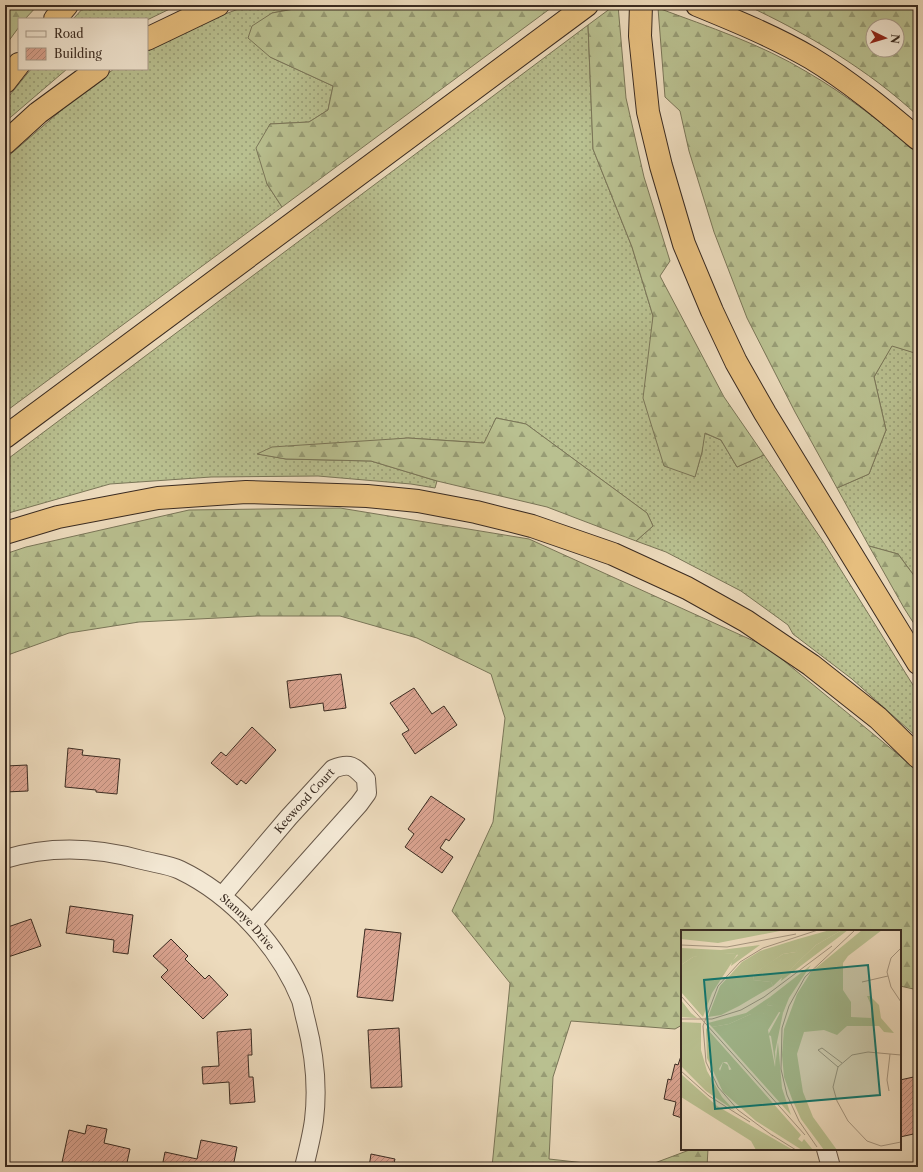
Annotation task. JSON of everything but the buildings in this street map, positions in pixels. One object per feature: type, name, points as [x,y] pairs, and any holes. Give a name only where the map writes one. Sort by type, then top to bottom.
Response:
[{"type":"highway","points":[[56,18],[67,5]]},
{"type":"highway","points":[[148,39],[218,5]]},
{"type":"highway","points":[[5,437],[587,5]]},
{"type":"highway","points":[[640,5],[640,36],[648,112],[661,166],[684,244],[712,312],[736,362],[765,413],[918,663]]},
{"type":"highway","points":[[697,5],[752,27],[811,58],[871,99],[918,139]]},
{"type":"highway","points":[[5,82],[18,65]]},
{"type":"highway","points":[[5,143],[38,113],[97,70]]},
{"type":"highway","points":[[5,532],[58,517],[158,498],[246,492],[367,496],[418,501],[476,512],[532,526],[613,554],[693,592],[746,621],[811,665],[878,718],[918,757]]},
{"type":"street","name":"Keewood Court","points":[[222,896],[288,817],[333,769],[343,765],[354,767],[366,779],[367,793],[312,858],[252,924]]},
{"type":"street","name":"Stannye Drive","points":[[5,859],[25,853],[87,849],[120,854],[179,869],[222,896],[252,924],[277,955],[290,979],[301,1001],[313,1046],[315,1084],[314,1120],[304,1167]]},
{"type":"street","points":[[826,1150],[831,1167]]},
{"type":"green space","points":[[5,5],[38,5],[26,18],[18,18],[18,28],[5,46]]},
{"type":"green space","points":[[86,5],[178,5],[148,20],[148,18],[74,18]]},
{"type":"green space","points":[[250,5],[316,5],[272,13],[270,57],[333,86],[328,110],[309,122],[270,124],[267,184],[282,207],[5,412],[5,159],[80,94],[113,70],[148,70],[148,50],[223,15]]},
{"type":"green space","points":[[316,5],[555,5],[282,207],[267,184],[256,148],[270,124],[309,122],[328,110],[333,86],[270,57],[248,38],[252,26],[272,13]]},
{"type":"green space","points":[[615,5],[618,5],[626,98],[644,177],[670,261],[660,276],[724,397],[764,455],[737,467],[721,440],[705,433],[702,452],[695,477],[664,466],[643,398],[653,316],[632,247],[593,149],[588,25]]},
{"type":"green space","points":[[746,5],[918,5],[918,116],[879,83],[858,68],[814,40]]},
{"type":"green space","points":[[658,8],[753,44],[789,62],[822,81],[850,100],[918,153],[918,354],[892,346],[874,377],[886,430],[869,474],[837,488],[795,412],[747,318],[714,232],[689,151],[680,111],[665,97]]},
{"type":"green space","points":[[588,25],[593,149],[632,247],[653,316],[651,345],[695,476],[702,452],[704,433],[721,440],[737,467],[764,455],[824,543],[918,693],[918,738],[852,679],[793,634],[788,625],[741,591],[666,552],[636,541],[653,526],[647,513],[526,424],[496,418],[485,443],[408,438],[258,454],[286,459],[371,461],[437,481],[435,488],[411,484],[318,476],[211,477],[110,484],[5,514],[5,461]]},
{"type":"green space","points":[[30,70],[66,70],[5,122],[5,101]]},
{"type":"green space","points":[[892,345],[918,354],[918,581],[898,554],[869,546],[837,488],[869,474],[886,430],[874,377]]},
{"type":"green space","points":[[496,418],[526,424],[647,513],[653,526],[636,541],[547,507],[437,481],[371,461],[286,459],[257,454],[272,447],[408,438],[484,443]]},
{"type":"green space","points":[[340,508],[529,539],[767,647],[911,765],[918,774],[918,990],[901,986],[901,930],[681,930],[681,1026],[675,1029],[571,1021],[553,1077],[549,1159],[621,1167],[492,1167],[510,983],[452,911],[493,822],[505,718],[491,674],[417,638],[340,616],[257,616],[139,622],[69,633],[5,656],[5,554],[26,547],[189,510]]},
{"type":"green space","points":[[869,546],[898,554],[918,581],[918,630],[904,608]]},
{"type":"green space","points":[[689,1150],[708,1150],[707,1167],[644,1167]]}]
